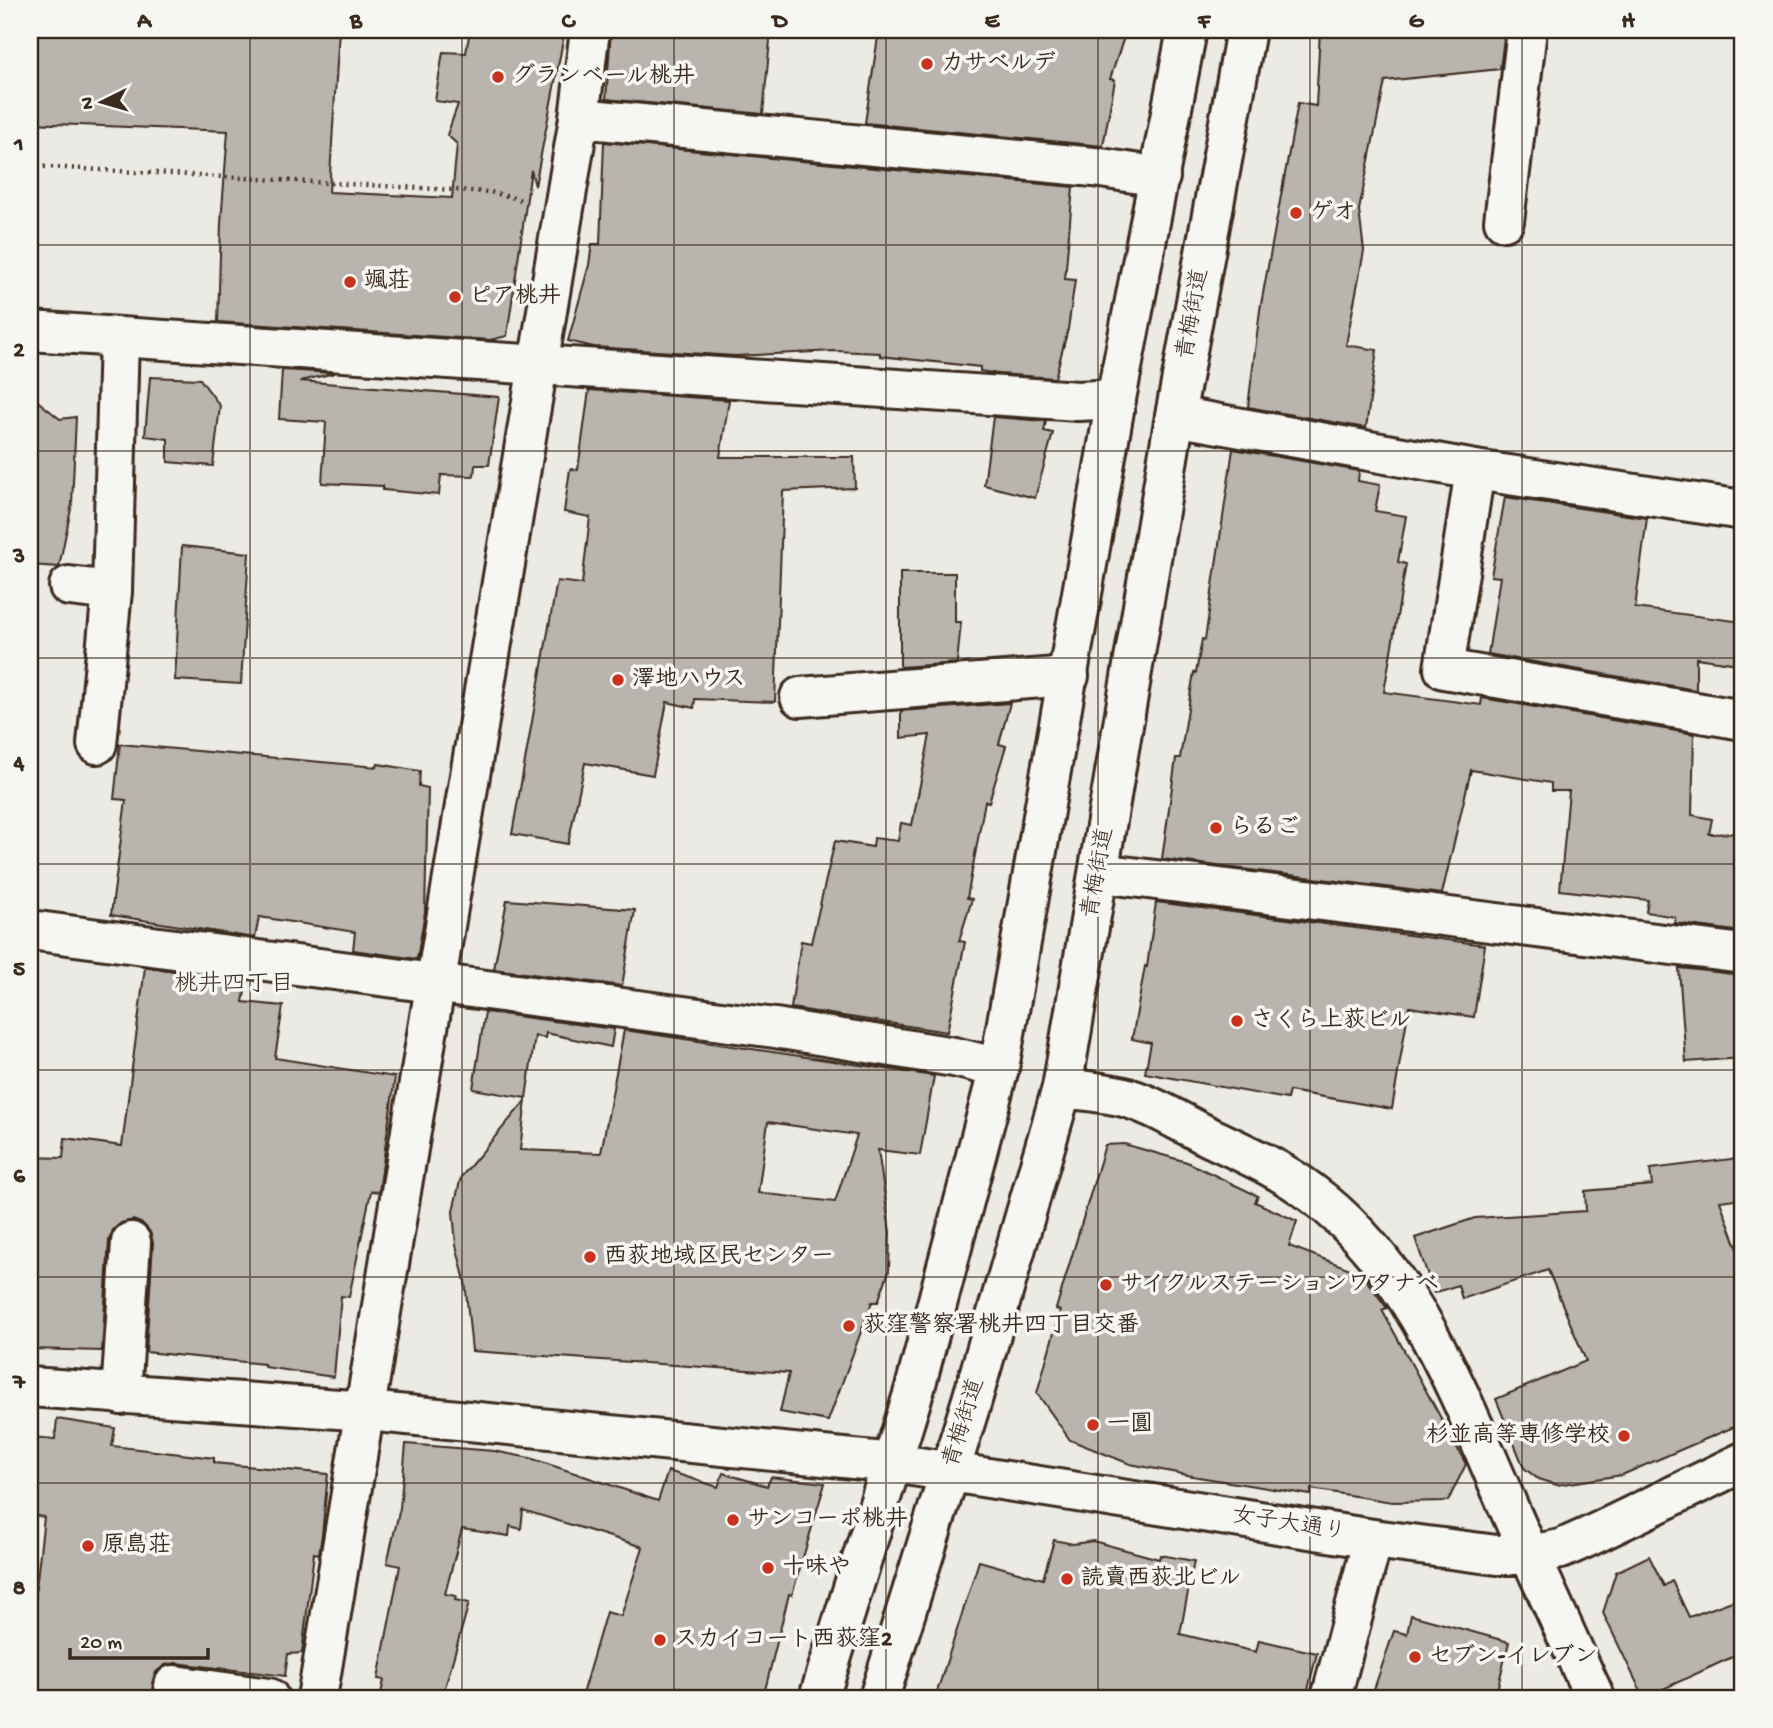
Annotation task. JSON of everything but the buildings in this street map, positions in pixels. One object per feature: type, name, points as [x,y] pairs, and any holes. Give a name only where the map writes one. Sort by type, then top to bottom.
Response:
[{"type":"street","points":[[317,1698],[367,1411],[564,211],[590,30]]},
{"type":"street","points":[[819,1698],[894,1463],[999,1068],[1116,399],[1187,30]]},
{"type":"street","name":"青梅街道","points":[[879,1698],[951,1471],[1062,1088],[1175,416],[1246,30]]},
{"type":"street","points":[[1504,221],[1527,30]]},
{"type":"street","points":[[579,118],[1094,167],[1160,177]]},
{"type":"street","points":[[30,331],[1078,401],[1116,399]]},
{"type":"street","points":[[97,744],[112,591],[119,337]]},
{"type":"street","points":[[1175,416],[1475,470],[1743,510]]},
{"type":"street","points":[[1475,470],[1444,669],[1743,720]]},
{"type":"street","points":[[69,586],[112,591]]},
{"type":"street","points":[[800,697],[1069,676]]},
{"type":"street","points":[[1100,873],[1743,954]]},
{"type":"street","points":[[30,930],[775,1028],[954,1057],[999,1068]]},
{"type":"street","points":[[1062,1088],[1121,1096],[1166,1114],[1260,1161],[1308,1190],[1343,1219],[1382,1261],[1411,1303],[1437,1352],[1595,1698]]},
{"type":"street","points":[[121,1395],[131,1242]]},
{"type":"street","name":"女子大通り","points":[[30,1387],[367,1411],[894,1463],[1373,1539],[1476,1552],[1530,1555],[1546,1553],[1579,1541],[1743,1462]]},
{"type":"street","points":[[1331,1698],[1373,1539]]},
{"type":"street","points":[[174,1685],[270,1698]]},
{"type":"path","points":[[30,166],[490,192],[564,211]]},
{"type":"place","name":"カサベルデ","points":[[927,64]]},
{"type":"place","name":"グランベール桃井","points":[[498,77]]},
{"type":"place","name":"ゲオ","points":[[1296,213]]},
{"type":"place","name":"颯荘","points":[[350,282]]},
{"type":"place","name":"ピア桃井","points":[[455,297]]},
{"type":"place","name":"澤地ハウス","points":[[618,680]]},
{"type":"place","name":"らるご","points":[[1216,828]]},
{"type":"place","name":"さくら上荻ビル","points":[[1237,1021]]},
{"type":"place","name":"西荻地域区民センター","points":[[590,1257]]},
{"type":"place","name":"サイクルステーションワタナベ","points":[[1106,1285]]},
{"type":"place","name":"荻窪警察署桃井四丁目交番","points":[[849,1326]]},
{"type":"place","name":"一圓","points":[[1093,1425]]},
{"type":"place","name":"杉並高等専修学校","points":[[1624,1436]]},
{"type":"place","name":"サンコーポ桃井","points":[[733,1520]]},
{"type":"place","name":"原島荘","points":[[88,1546]]},
{"type":"place","name":"十味や","points":[[768,1568]]},
{"type":"place","name":"読賣西荻北ビル","points":[[1067,1579]]},
{"type":"place","name":"スカイコート西荻窪2","points":[[660,1640]]},
{"type":"place","name":"セブン-イレブン","points":[[1415,1657]]},
{"type":"district","name":"桃井四丁目","points":[[234,985]]}]
